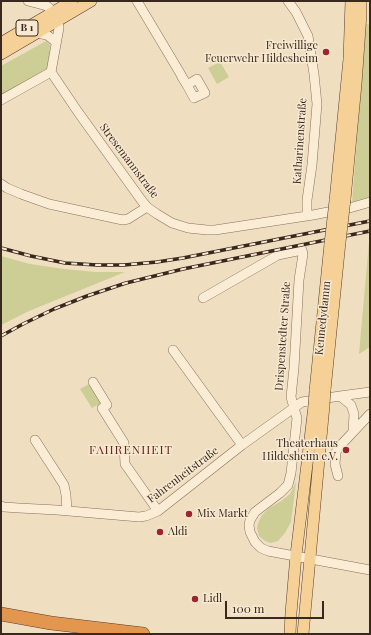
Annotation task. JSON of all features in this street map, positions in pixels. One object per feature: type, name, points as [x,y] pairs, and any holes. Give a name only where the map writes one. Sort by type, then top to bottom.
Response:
[{"type":"highway","points":[[1,614],[51,623],[143,634]]},
{"type":"highway","points":[[1,622],[78,634]]},
{"type":"main road","name":"B 1","points":[[1,54],[37,33],[72,1]]},
{"type":"main road","name":"B 1","points":[[1,43],[91,1]]},
{"type":"main road","name":"Kennedydamm","points":[[340,200],[349,59],[351,1]]},
{"type":"main road","name":"Kennedydamm","points":[[303,634],[310,558],[320,391],[340,200],[356,84],[361,1]]},
{"type":"main road","name":"Kennedydamm","points":[[290,634],[296,555],[319,405]]},
{"type":"street","points":[[1,100],[51,72],[59,28],[56,17],[47,6],[28,1]]},
{"type":"street","points":[[137,1],[187,85]]},
{"type":"street","name":"Katharinenstraße","points":[[289,1],[300,18],[308,36],[314,74],[316,104],[312,165],[307,200],[307,216]]},
{"type":"street","points":[[37,33],[47,35],[56,42]]},
{"type":"street","name":"Stresemannstraße","points":[[51,72],[135,192],[148,207],[165,219],[179,225],[188,228],[207,230],[222,229],[307,216],[370,202]]},
{"type":"street","points":[[1,184],[21,194],[48,204],[114,219],[128,219],[148,207]]},
{"type":"street","name":"Drispenstedter Straße","points":[[203,298],[278,255],[302,250],[303,254],[299,280],[291,397],[297,418],[291,473],[288,485],[255,512],[249,525],[250,532],[255,542],[261,548],[268,551],[296,555]]},
{"type":"street","points":[[173,350],[242,445]]},
{"type":"street","points":[[93,382],[107,405],[102,408],[124,443],[125,464],[158,511]]},
{"type":"street","name":"Fahrenheitstraße","points":[[1,506],[139,517],[146,516],[158,511],[242,445],[302,402],[370,392]]},
{"type":"street","points":[[340,396],[351,405],[354,414],[353,432]]},
{"type":"street","points":[[338,476],[334,464],[338,447],[370,414]]},
{"type":"street","points":[[35,440],[64,484],[67,511]]},
{"type":"street","points":[[296,555],[370,570]]},
{"type":"green space","points":[[366,24],[370,25],[370,197],[352,202]]},
{"type":"green space","points":[[46,41],[50,45],[49,68],[1,95],[1,66]]},
{"type":"green space","points":[[220,62],[229,77],[217,84],[208,68]]},
{"type":"green space","points":[[370,241],[370,347],[359,354],[369,242]]},
{"type":"green space","points":[[1,256],[30,264],[64,269],[96,272],[125,272],[29,311],[1,325]]},
{"type":"green space","points":[[91,383],[102,402],[92,408],[80,389]]},
{"type":"green space","points":[[296,482],[291,522],[285,533],[278,541],[271,543],[265,541],[259,536],[257,528],[262,515],[269,508],[290,494]]},
{"type":"railway","points":[[1,248],[65,263],[124,265],[183,258],[370,221]]},
{"type":"railway","points":[[1,336],[54,309],[126,283],[183,269],[370,231]]},
{"type":"place","name":"Freiwillige Feuerwehr Hildesheim","points":[[326,52]]},
{"type":"place","name":"Theaterhaus Hildesheim e.V.","points":[[346,450]]},
{"type":"place","name":"Mix Markt","points":[[189,514]]},
{"type":"place","name":"Aldi","points":[[160,532]]},
{"type":"place","name":"Lidl","points":[[195,599]]},
{"type":"district","name":"FAHRENHEIT","points":[[131,450]]}]
